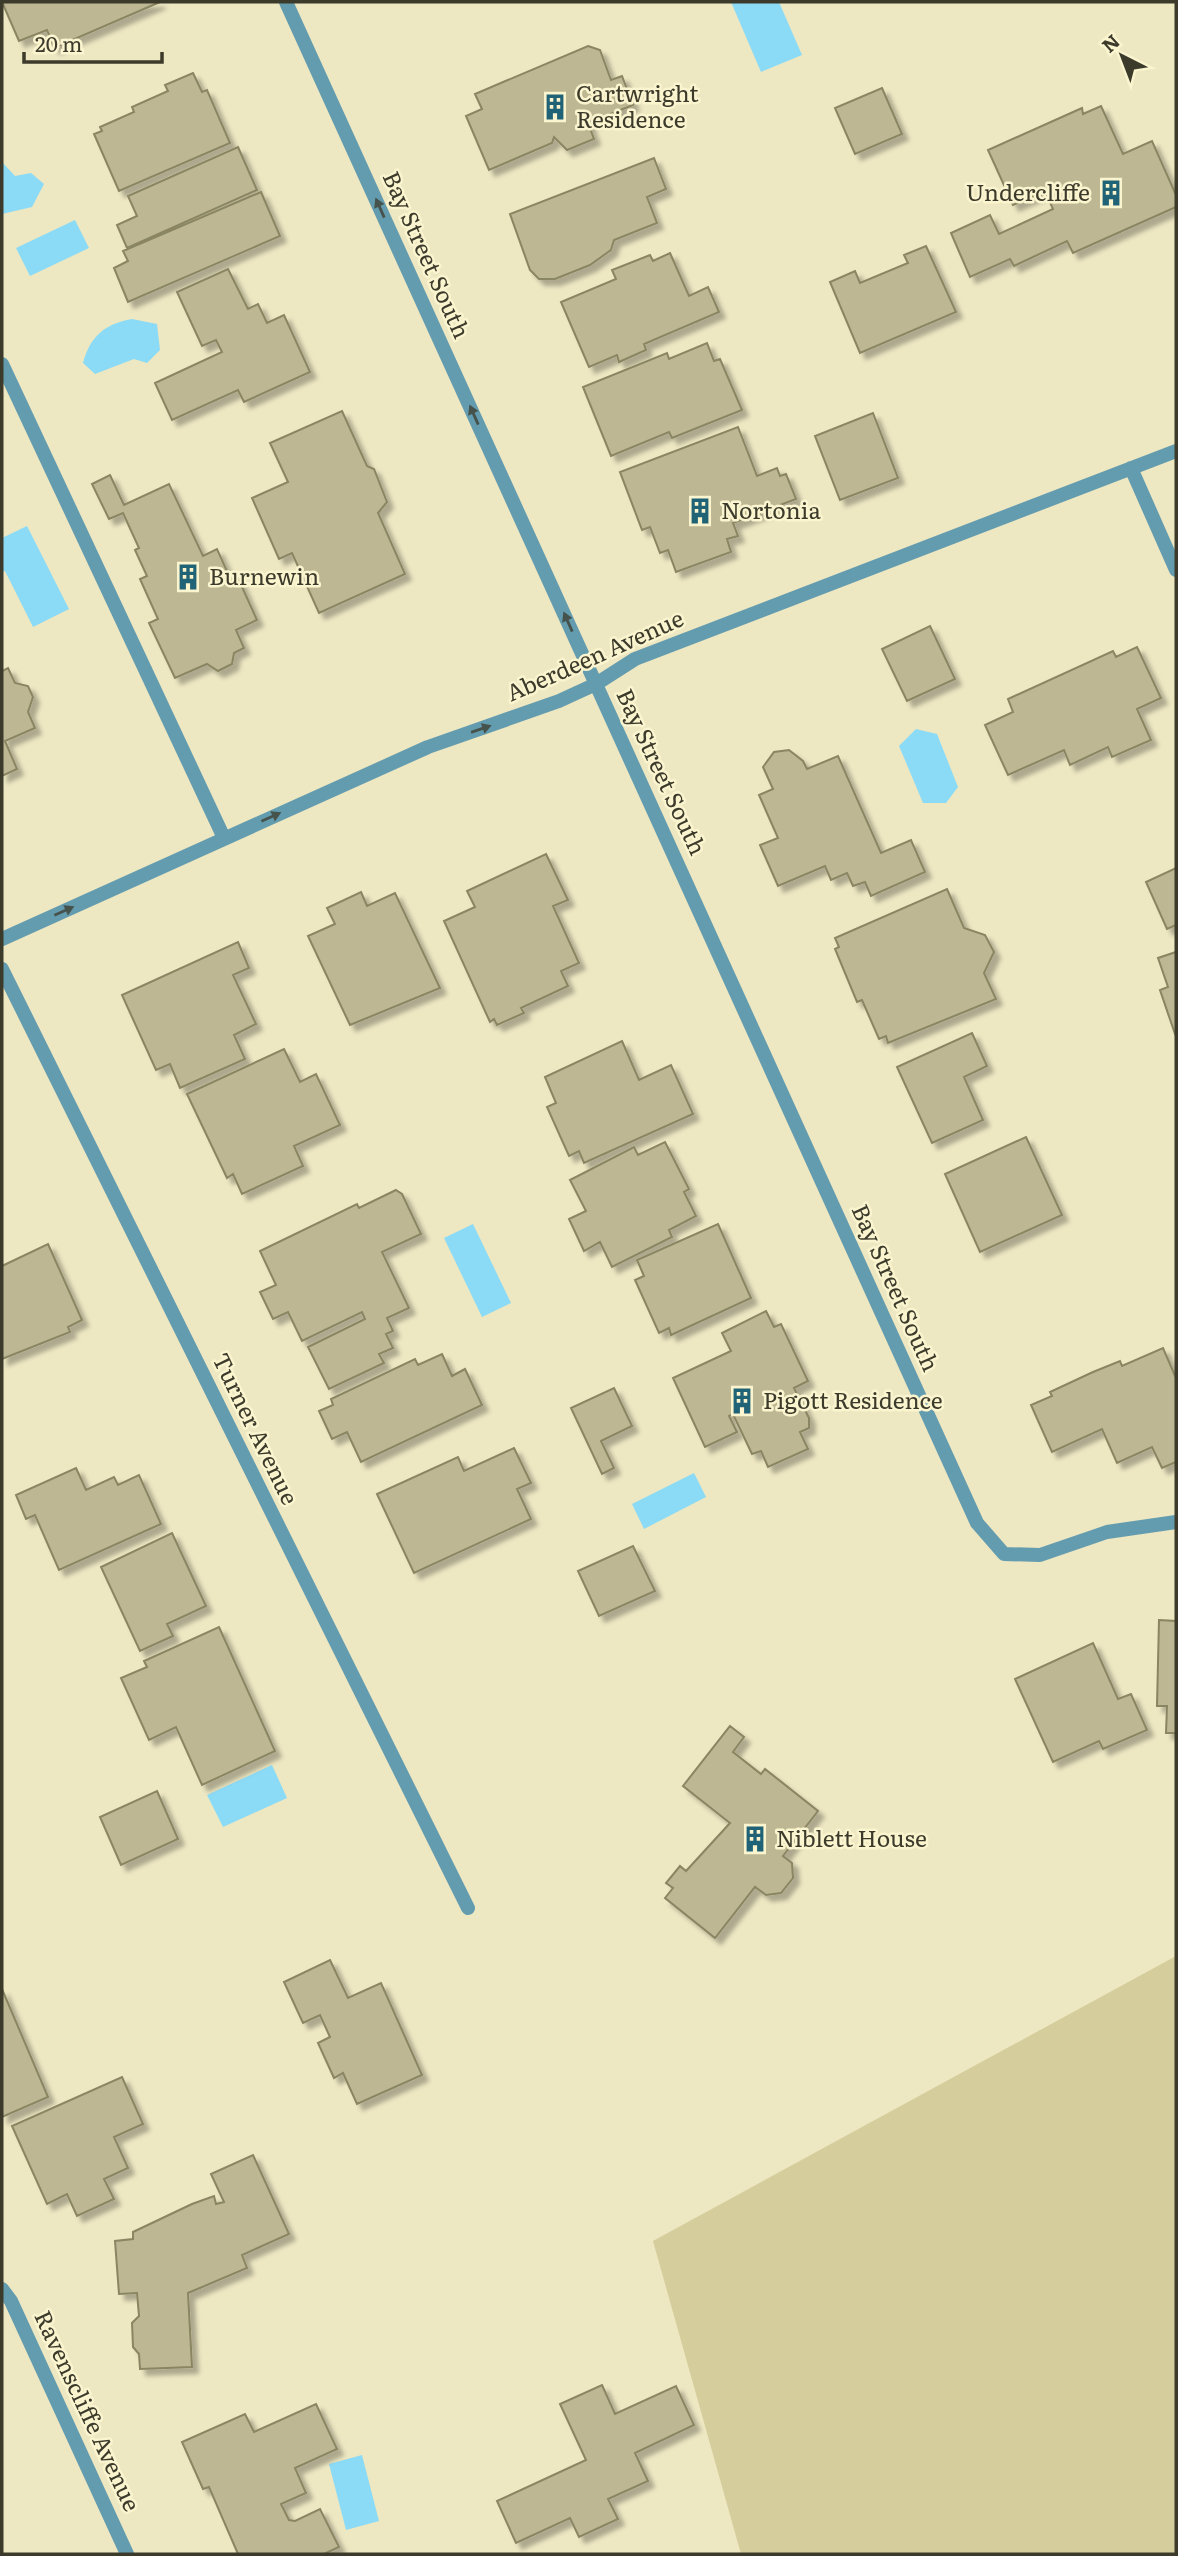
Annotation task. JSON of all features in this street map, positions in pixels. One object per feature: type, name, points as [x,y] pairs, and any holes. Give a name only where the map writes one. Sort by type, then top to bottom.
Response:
[{"type":"street","name":"Bay Street South","points":[[286,2],[977,1522],[1004,1554],[1040,1555],[1107,1532],[1176,1522]]},
{"type":"street","points":[[2,364],[224,838]]},
{"type":"street","name":"Aberdeen Avenue","points":[[2,939],[428,747],[546,707],[596,684],[635,659],[1176,451]]},
{"type":"street","points":[[1131,468],[1176,570]]},
{"type":"street","name":"Turner Avenue","points":[[2,969],[468,1908]]},
{"type":"street","name":"Ravenscliffe Avenue","points":[[2,2289],[11,2301],[127,2554]]},
{"type":"shaded area","points":[[1176,1956],[1176,2554],[741,2554],[653,2241]]},
{"type":"water","points":[[731,2],[779,2],[802,55],[761,72]]},
{"type":"water","points":[[2,162],[15,176],[31,173],[44,184],[32,207],[2,214]]},
{"type":"water","points":[[75,220],[89,248],[30,276],[16,248]]},
{"type":"water","points":[[132,319],[157,324],[160,350],[147,363],[134,359],[95,374],[83,363],[94,339],[106,328]]},
{"type":"water","points":[[27,526],[69,609],[33,627],[5,571],[2,572],[2,538]]},
{"type":"water","points":[[916,729],[937,734],[958,787],[946,803],[923,803],[899,746]]},
{"type":"water","points":[[473,1224],[511,1303],[482,1317],[444,1238]]},
{"type":"water","points":[[694,1473],[706,1497],[644,1529],[632,1504]]},
{"type":"water","points":[[272,1765],[287,1798],[223,1827],[207,1795]]},
{"type":"water","points":[[362,2455],[379,2521],[346,2530],[329,2464]]},
{"type":"building","points":[[2,2],[160,2],[54,48],[47,30],[19,41]]},
{"type":"building","name":"Cartwright Residence","points":[[588,46],[600,50],[611,80],[622,76],[633,105],[588,123],[594,139],[567,150],[554,137],[552,143],[489,170],[466,116],[482,109],[475,94]]},
{"type":"building","points":[[193,73],[202,92],[207,90],[230,143],[119,191],[94,134],[102,131],[100,127],[134,112],[132,107],[168,91],[165,85]]},
{"type":"building","points":[[882,88],[902,134],[855,154],[835,108]]},
{"type":"building","name":"Undercliffe","points":[[1101,106],[1123,154],[1152,141],[1176,195],[1176,207],[1073,253],[1067,241],[1014,266],[1010,259],[970,277],[951,233],[990,215],[999,234],[1053,209],[1045,191],[1013,205],[988,150],[1082,108],[1083,114]]},
{"type":"building","points":[[238,147],[257,190],[127,248],[117,225],[137,216],[128,196]]},
{"type":"building","points":[[654,158],[666,189],[647,197],[657,223],[614,240],[611,250],[590,265],[555,279],[539,279],[530,270],[510,214]]},
{"type":"building","points":[[261,192],[280,236],[128,302],[114,268],[128,261],[123,251]]},
{"type":"building","points":[[926,246],[956,312],[860,353],[830,282],[855,271],[860,283],[908,263],[904,255]]},
{"type":"building","points":[[670,253],[689,296],[708,287],[719,312],[644,344],[646,350],[619,362],[617,355],[589,367],[561,302],[616,279],[612,270],[650,255],[653,261]]},
{"type":"building","points":[[228,269],[248,309],[258,304],[267,323],[284,315],[310,372],[244,402],[238,390],[172,420],[155,383],[222,352],[216,340],[202,346],[177,292]]},
{"type":"building","points":[[707,343],[714,361],[720,359],[742,410],[672,438],[669,432],[611,456],[583,387],[667,353],[669,359]]},
{"type":"building","points":[[342,411],[367,466],[374,469],[387,502],[378,513],[405,574],[319,613],[292,553],[279,559],[252,498],[288,482],[270,443]]},
{"type":"building","points":[[873,413],[898,478],[840,500],[815,436]]},
{"type":"building","name":"Nortonia","points":[[738,427],[757,476],[777,468],[780,476],[786,474],[796,499],[733,523],[738,536],[727,539],[731,552],[676,572],[668,550],[660,553],[650,527],[642,530],[620,472]]},
{"type":"building","name":"Burnewin","points":[[110,475],[124,505],[169,484],[203,556],[217,549],[231,580],[238,578],[257,620],[236,630],[244,648],[234,653],[232,664],[218,671],[207,664],[175,678],[149,623],[158,619],[140,579],[147,576],[135,550],[139,548],[123,513],[109,519],[92,484]]},
{"type":"building","points":[[930,626],[955,679],[907,701],[882,649]]},
{"type":"building","points":[[1137,647],[1161,698],[1137,709],[1151,740],[1112,757],[1108,747],[1070,765],[1064,750],[1008,775],[985,725],[1013,712],[1008,699],[1113,651],[1116,657]]},
{"type":"building","points":[[8,668],[15,683],[28,686],[33,697],[28,712],[35,728],[5,741],[17,769],[2,776],[2,671]]},
{"type":"building","points":[[789,750],[803,761],[807,769],[838,756],[881,853],[911,840],[925,872],[871,896],[865,882],[853,886],[847,873],[831,880],[825,866],[778,886],[760,845],[778,838],[759,795],[773,789],[763,767],[774,752]]},
{"type":"building","points":[[546,854],[568,900],[553,906],[579,963],[561,971],[568,986],[521,1008],[524,1013],[497,1025],[494,1019],[490,1022],[444,921],[475,907],[467,891]]},
{"type":"building","points":[[1176,868],[1176,925],[1167,929],[1146,882]]},
{"type":"building","points":[[947,889],[964,928],[985,935],[994,952],[984,973],[996,999],[888,1043],[886,1036],[879,1039],[862,1000],[857,1002],[835,949],[839,947],[835,938]]},
{"type":"building","points":[[361,892],[367,906],[395,893],[440,988],[350,1025],[308,936],[335,924],[327,908]]},
{"type":"building","points":[[238,942],[249,968],[233,975],[256,1024],[234,1035],[245,1059],[180,1088],[170,1064],[156,1070],[122,995]]},
{"type":"building","points":[[1176,952],[1175,1034],[1160,990],[1168,987],[1158,958]]},
{"type":"building","points":[[972,1033],[987,1066],[964,1077],[983,1120],[932,1143],[897,1067]]},
{"type":"building","points":[[622,1041],[639,1080],[671,1065],[693,1114],[584,1163],[579,1151],[569,1156],[547,1107],[556,1103],[545,1077]]},
{"type":"building","points":[[284,1049],[300,1082],[316,1074],[340,1125],[294,1146],[303,1166],[242,1194],[233,1174],[227,1178],[187,1094]]},
{"type":"building","points":[[1026,1137],[1062,1215],[980,1252],[945,1174]]},
{"type":"building","points":[[665,1142],[689,1189],[684,1192],[696,1216],[669,1230],[672,1237],[612,1267],[600,1242],[584,1251],[569,1219],[586,1211],[570,1180],[634,1147],[638,1155]]},
{"type":"building","points":[[396,1190],[402,1194],[421,1234],[382,1252],[409,1308],[387,1318],[393,1331],[386,1334],[393,1348],[379,1354],[384,1363],[329,1389],[308,1347],[365,1319],[362,1312],[302,1341],[288,1312],[273,1319],[260,1292],[276,1285],[260,1251],[357,1204],[359,1208]]},
{"type":"building","points":[[718,1224],[751,1298],[671,1335],[669,1328],[659,1333],[635,1280],[644,1276],[637,1260]]},
{"type":"building","points":[[48,1244],[82,1320],[68,1327],[70,1332],[2,1359],[2,1266]]},
{"type":"building","name":"Pigott Residence","points":[[766,1311],[774,1327],[781,1324],[808,1381],[794,1388],[809,1418],[809,1428],[800,1432],[808,1449],[768,1467],[761,1451],[752,1454],[733,1414],[729,1416],[737,1432],[705,1447],[673,1378],[731,1351],[722,1333]]},
{"type":"building","points":[[1163,1348],[1176,1378],[1176,1462],[1162,1468],[1152,1447],[1117,1463],[1102,1429],[1052,1452],[1031,1405],[1052,1396],[1050,1392],[1093,1372],[1120,1361],[1122,1366]]},
{"type":"building","points":[[442,1354],[452,1376],[465,1369],[482,1405],[361,1462],[347,1432],[332,1439],[319,1411],[333,1405],[331,1399],[415,1359],[418,1365]]},
{"type":"building","points":[[614,1388],[632,1426],[601,1441],[614,1468],[602,1474],[571,1408]]},
{"type":"building","points":[[514,1448],[531,1483],[517,1489],[531,1519],[414,1573],[377,1494],[458,1457],[464,1471]]},
{"type":"building","points":[[76,1468],[86,1490],[114,1477],[118,1485],[139,1475],[161,1524],[59,1570],[35,1515],[26,1519],[16,1495]]},
{"type":"building","points":[[172,1533],[206,1606],[167,1624],[173,1636],[140,1651],[101,1567]]},
{"type":"building","points":[[633,1546],[655,1591],[599,1616],[578,1571]]},
{"type":"building","points":[[1159,1620],[1176,1621],[1176,1733],[1166,1733],[1167,1706],[1157,1706]]},
{"type":"building","points":[[219,1627],[275,1751],[202,1785],[176,1727],[149,1740],[121,1678],[147,1667],[144,1661]]},
{"type":"building","points":[[1093,1643],[1118,1699],[1131,1694],[1147,1730],[1103,1749],[1099,1741],[1053,1762],[1015,1679]]},
{"type":"building","name":"Niblett House","points":[[730,1726],[744,1737],[733,1752],[761,1774],[765,1769],[818,1811],[783,1856],[792,1863],[793,1878],[781,1893],[766,1895],[755,1887],[715,1938],[665,1898],[673,1888],[666,1883],[680,1866],[686,1871],[730,1823],[683,1786]]},
{"type":"building","points":[[157,1791],[178,1839],[121,1865],[100,1817]]},
{"type":"building","points":[[330,1960],[348,1998],[381,1983],[422,2075],[357,2104],[343,2073],[334,2078],[318,2043],[330,2037],[320,2015],[303,2023],[284,1982]]},
{"type":"building","points":[[2,1989],[48,2097],[2,2117]]},
{"type":"building","points":[[122,2077],[143,2124],[114,2137],[128,2168],[104,2179],[114,2199],[77,2216],[67,2194],[47,2204],[12,2126]]},
{"type":"building","points":[[253,2155],[289,2234],[242,2255],[247,2268],[188,2293],[192,2367],[140,2369],[139,2354],[133,2347],[132,2323],[139,2316],[137,2293],[119,2294],[115,2241],[133,2239],[133,2232],[214,2196],[216,2204],[224,2202],[211,2174]]},
{"type":"building","points":[[602,2385],[615,2414],[676,2386],[694,2425],[635,2453],[648,2481],[608,2499],[618,2519],[579,2537],[570,2518],[516,2543],[497,2501],[586,2460],[560,2404]]},
{"type":"building","points":[[316,2404],[337,2449],[295,2468],[306,2493],[281,2504],[289,2520],[295,2521],[320,2509],[339,2547],[324,2554],[238,2554],[209,2487],[203,2489],[182,2442],[245,2414],[254,2432]]},
{"type":"place","name":"Cartwright Residence","points":[[555,107]]},
{"type":"place","name":"Undercliffe","points":[[1111,193]]},
{"type":"place","name":"Nortonia","points":[[700,511]]},
{"type":"place","name":"Burnewin","points":[[188,577]]},
{"type":"place","name":"Pigott Residence","points":[[742,1401]]},
{"type":"place","name":"Niblett House","points":[[755,1839]]}]
